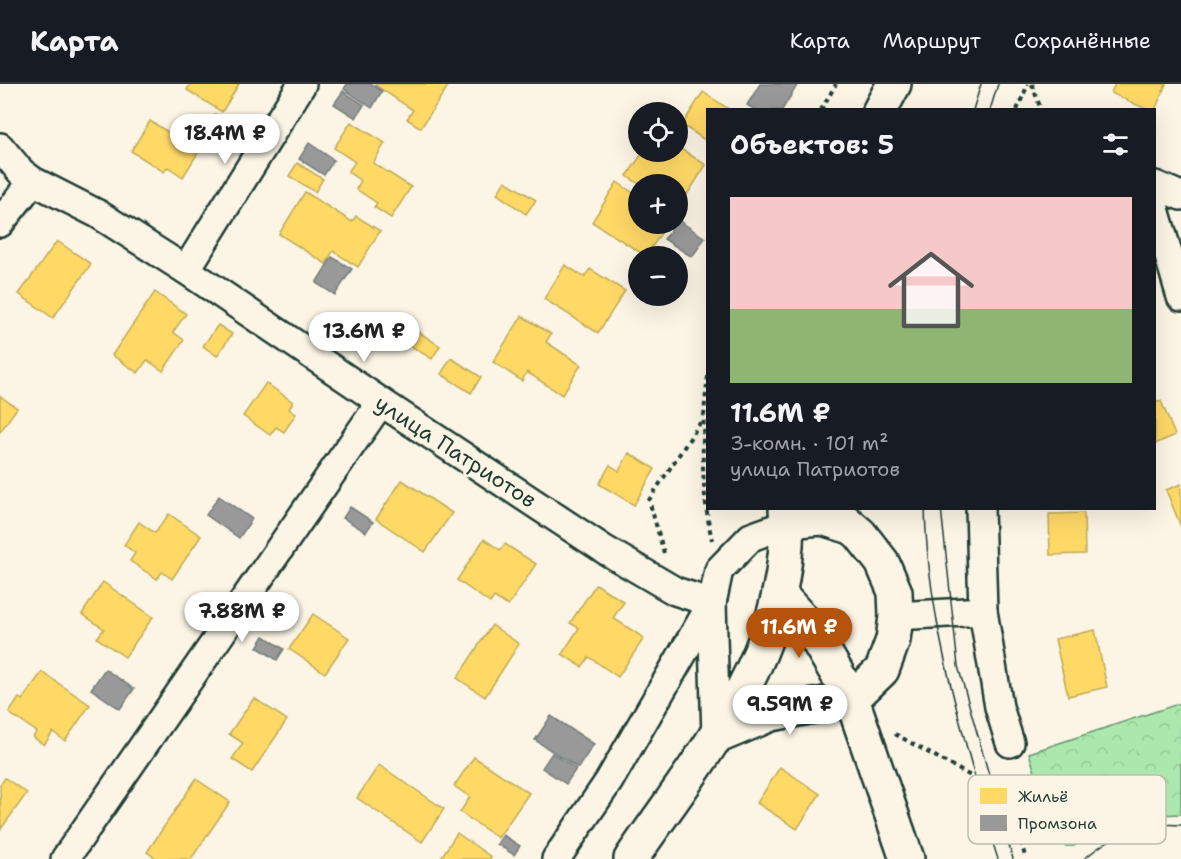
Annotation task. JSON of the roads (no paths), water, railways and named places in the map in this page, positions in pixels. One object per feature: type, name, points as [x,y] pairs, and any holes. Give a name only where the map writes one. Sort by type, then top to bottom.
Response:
[{"type":"main road","points":[[881,108],[894,84]]},
{"type":"main road","points":[[716,738],[771,714],[852,699],[882,670],[893,640],[896,616],[895,592],[882,562],[860,534],[832,510]]},
{"type":"main road","points":[[631,859],[716,738],[748,682],[773,623],[784,573],[787,516]]},
{"type":"main road","points":[[779,594],[811,629],[852,699],[907,859]]},
{"type":"street","points":[[186,270],[302,84]]},
{"type":"street","name":"улица Патриотов","points":[[0,147],[21,172],[33,181],[98,214],[186,270],[605,550],[675,591],[712,603]]},
{"type":"street","points":[[0,223],[33,181]]},
{"type":"street","points":[[1156,185],[1181,196]]},
{"type":"street","points":[[1156,212],[1181,297]]},
{"type":"street","points":[[66,859],[381,402]]},
{"type":"street","points":[[980,510],[983,611],[999,707],[1010,743]]},
{"type":"street","points":[[716,738],[712,603],[719,570],[751,537],[787,516],[822,521],[860,534]]},
{"type":"street","points":[[556,859],[609,781],[712,603]]},
{"type":"street","points":[[896,616],[983,611]]},
{"type":"tram line","points":[[974,108],[981,84]]},
{"type":"tram line","points":[[991,108],[998,84]]},
{"type":"tram line","points":[[925,510],[930,575],[941,641],[975,775]]},
{"type":"tram line","points":[[941,510],[958,666],[989,775]]},
{"type":"tram line","points":[[1166,825],[1181,825]]},
{"type":"tram line","points":[[993,844],[998,859]]},
{"type":"tram line","points":[[1009,844],[1013,859]]},
{"type":"tram line","points":[[1084,859],[1103,844]]}]
